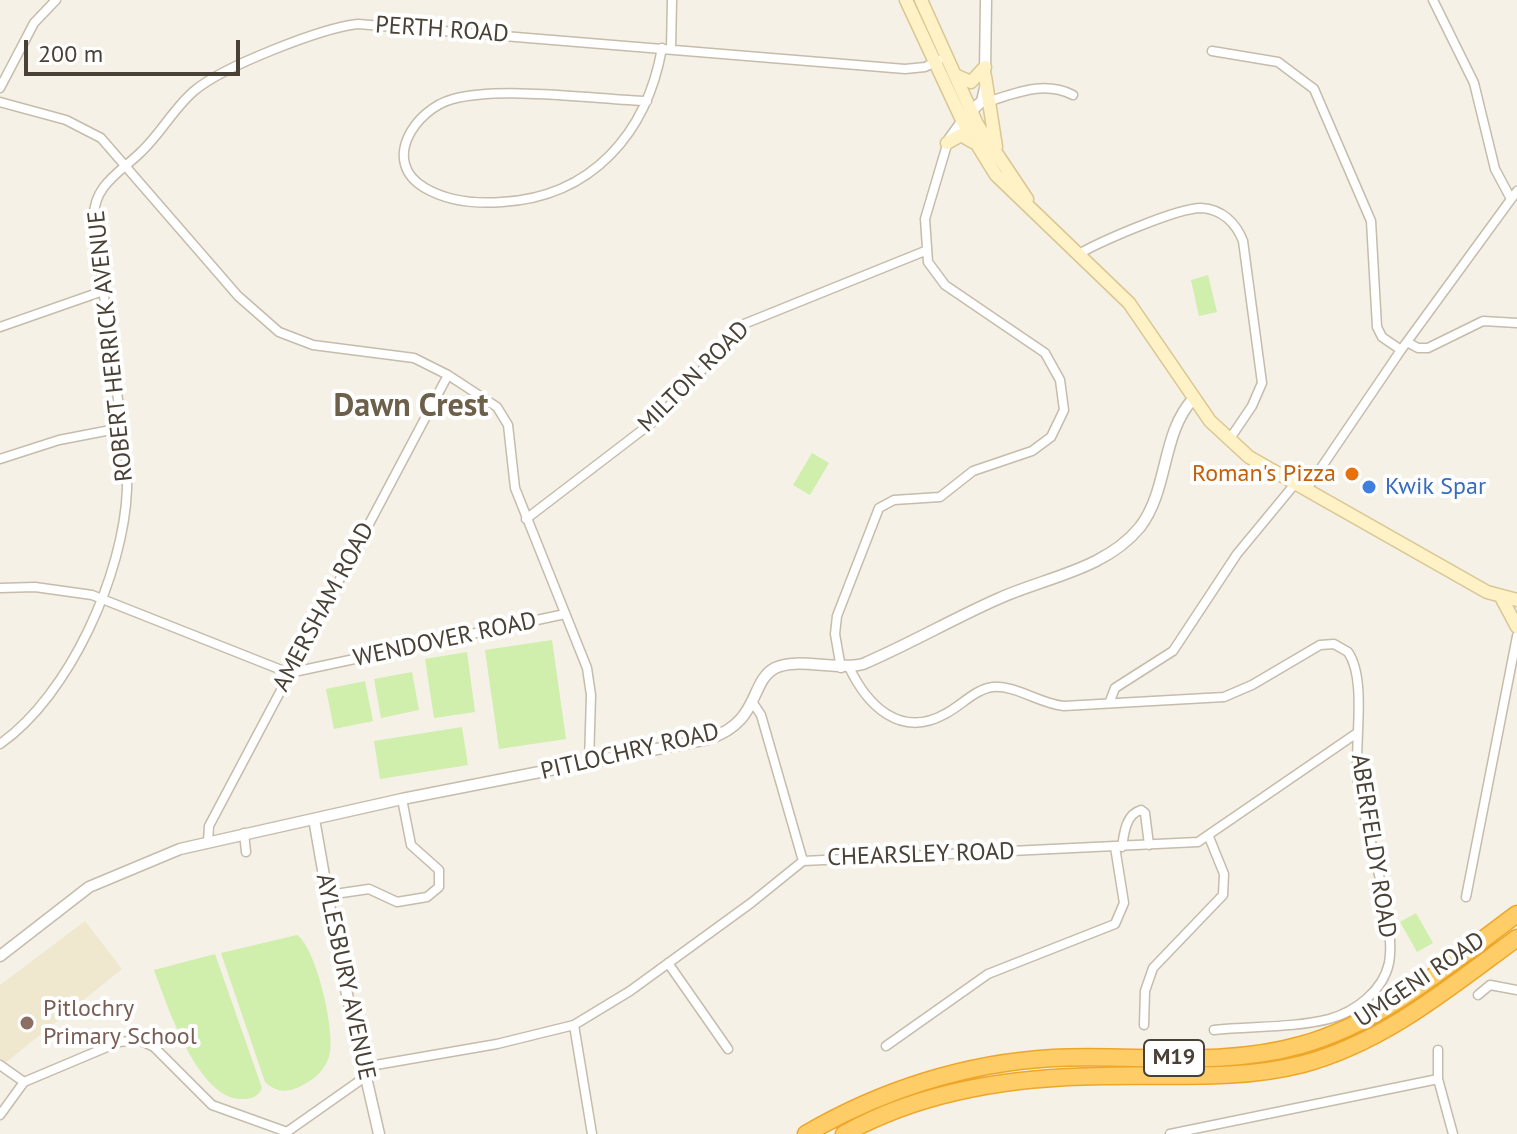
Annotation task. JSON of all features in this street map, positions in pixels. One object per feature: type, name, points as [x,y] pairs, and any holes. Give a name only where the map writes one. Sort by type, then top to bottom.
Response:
[{"type":"highway","name":"UMGENI ROAD","points":[[806,1134],[900,1089],[982,1067],[1054,1058],[1216,1058],[1300,1045],[1341,1031],[1391,1005],[1517,913]]},
{"type":"highway","name":"UMGENI ROAD","points":[[844,1134],[933,1098],[991,1085],[1093,1076],[1227,1077],[1302,1064],[1393,1026],[1517,941]]},
{"type":"main road","points":[[906,0],[933,64],[1034,213]]},
{"type":"main road","points":[[921,0],[955,75],[975,144],[1004,184],[1139,315],[1193,399],[1229,440],[1300,488],[1501,597],[1517,600]]},
{"type":"main road","points":[[955,75],[974,82],[985,72]]},
{"type":"main road","points":[[985,72],[998,158]]},
{"type":"main road","points":[[947,143],[961,135],[975,144]]},
{"type":"main road","points":[[1501,597],[1517,627]]},
{"type":"street","points":[[0,88],[34,23],[56,0]]},
{"type":"street","points":[[647,101],[508,95],[451,99],[421,115],[408,132],[403,148],[405,165],[422,186],[461,201],[517,201],[549,195],[581,181],[604,163],[647,101],[666,48],[672,0]]},
{"type":"street","points":[[925,251],[925,219],[947,143],[984,97],[986,0]]},
{"type":"street","points":[[1433,0],[1474,83],[1498,178],[1511,199]]},
{"type":"street","name":"PERTH ROAD","points":[[127,165],[202,84],[329,29],[372,24],[905,69],[933,64],[946,57]]},
{"type":"street","points":[[1212,51],[1278,62],[1314,89],[1371,221],[1377,327],[1382,337],[1401,350]]},
{"type":"street","points":[[990,101],[1036,88],[1056,87],[1073,95]]},
{"type":"street","points":[[0,102],[80,126],[106,141],[238,296],[279,332],[313,345],[414,358],[492,403],[506,420],[513,478],[526,519],[591,686],[589,763]]},
{"type":"street","name":"ROBERT HERRICK AVENUE","points":[[0,744],[25,721],[64,674],[100,597],[118,547],[126,504],[121,428],[95,202],[105,184],[127,165]]},
{"type":"street","points":[[1110,701],[1115,688],[1173,651],[1237,554],[1300,488],[1517,191]]},
{"type":"street","points":[[1077,255],[1173,215],[1200,208],[1214,211],[1233,223],[1243,241],[1262,373],[1258,396],[1229,440]]},
{"type":"street","name":"MILTON ROAD","points":[[526,519],[658,418],[744,324],[925,251]]},
{"type":"street","name":"ABERFELDY ROAD","points":[[925,251],[933,274],[945,285],[1045,353],[1060,380],[1064,410],[1051,437],[1032,451],[973,471],[940,497],[894,500],[879,508],[837,616],[835,634],[845,668],[869,703],[883,714],[904,722],[938,718],[978,692],[994,687],[1044,704],[1224,697],[1252,685],[1310,648],[1334,644],[1348,652],[1355,669],[1358,780],[1389,930],[1388,968],[1370,996],[1341,1015],[1300,1024],[1214,1030]]},
{"type":"street","points":[[0,327],[103,291]]},
{"type":"street","points":[[1407,342],[1418,348],[1428,348],[1477,322],[1498,319],[1517,323]]},
{"type":"street","name":"AMERSHAM ROAD","points":[[208,842],[209,826],[448,375]]},
{"type":"street","name":"PITLOCHRY ROAD","points":[[0,956],[77,895],[104,879],[180,849],[402,799],[715,736],[737,724],[753,703],[766,676],[776,668],[793,664],[845,668],[1117,549],[1147,516],[1178,421],[1193,399]]},
{"type":"street","points":[[0,459],[59,440],[121,428]]},
{"type":"street","points":[[0,588],[68,589],[100,597],[289,673]]},
{"type":"street","name":"WENDOVER ROAD","points":[[289,673],[565,614]]},
{"type":"street","points":[[1466,897],[1517,636]]},
{"type":"street","points":[[753,703],[761,715],[803,861]]},
{"type":"street","name":"CHEARSLEY ROAD","points":[[285,1133],[364,1072],[574,1025],[668,963],[803,861],[1190,843],[1209,837],[1357,733]]},
{"type":"street","points":[[328,895],[369,889],[397,902],[427,897],[439,887],[439,870],[411,845],[402,799]]},
{"type":"street","points":[[886,1046],[988,974],[1115,924],[1124,903],[1118,847],[1129,820],[1141,810],[1145,813],[1149,845]]},
{"type":"street","name":"AYLESBURY AVENUE","points":[[314,819],[379,1134]]},
{"type":"street","points":[[244,833],[246,852]]},
{"type":"street","points":[[1144,1025],[1145,991],[1153,968],[1223,895],[1224,874],[1209,837]]},
{"type":"street","points":[[668,963],[728,1049]]},
{"type":"street","points":[[1478,995],[1490,985],[1517,990]]},
{"type":"street","points":[[574,1025],[592,1134]]},
{"type":"street","points":[[0,1115],[24,1082],[119,1042],[139,1040],[154,1047],[212,1105],[285,1133]]},
{"type":"street","points":[[1438,1050],[1438,1079],[1453,1134]]},
{"type":"street","points":[[0,1065],[24,1082]]},
{"type":"street","points":[[1170,1134],[1438,1079]]},
{"type":"shaded area","name":"Pitlochry Primary School","points":[[85,921],[122,969],[4,1064],[0,1060],[0,985]]},
{"type":"green space","points":[[1208,275],[1217,312],[1199,316],[1191,280]]},
{"type":"green space","points":[[812,453],[829,463],[810,495],[793,485]]},
{"type":"green space","points":[[552,640],[566,739],[499,749],[485,650]]},
{"type":"green space","points":[[467,652],[475,712],[434,718],[425,659]]},
{"type":"green space","points":[[412,672],[419,710],[381,718],[374,679]]},
{"type":"green space","points":[[365,681],[373,721],[334,729],[326,689]]},
{"type":"green space","points":[[462,727],[468,765],[380,779],[374,741]]},
{"type":"green space","points":[[1416,913],[1433,943],[1417,952],[1400,922]]},
{"type":"green space","points":[[297,935],[318,973],[331,1046],[327,1063],[317,1075],[309,1082],[286,1091],[265,1082],[221,953]]},
{"type":"green space","points":[[215,954],[262,1088],[252,1098],[226,1095],[198,1068],[176,1026],[154,970]]},
{"type":"place","name":"Roman's Pizza","points":[[1352,474]]},
{"type":"place","name":"Kwik Spar","points":[[1369,487]]},
{"type":"place","name":"Pitlochry Primary School","points":[[27,1023]]},
{"type":"district","name":"Dawn Crest","points":[[411,407]]}]
